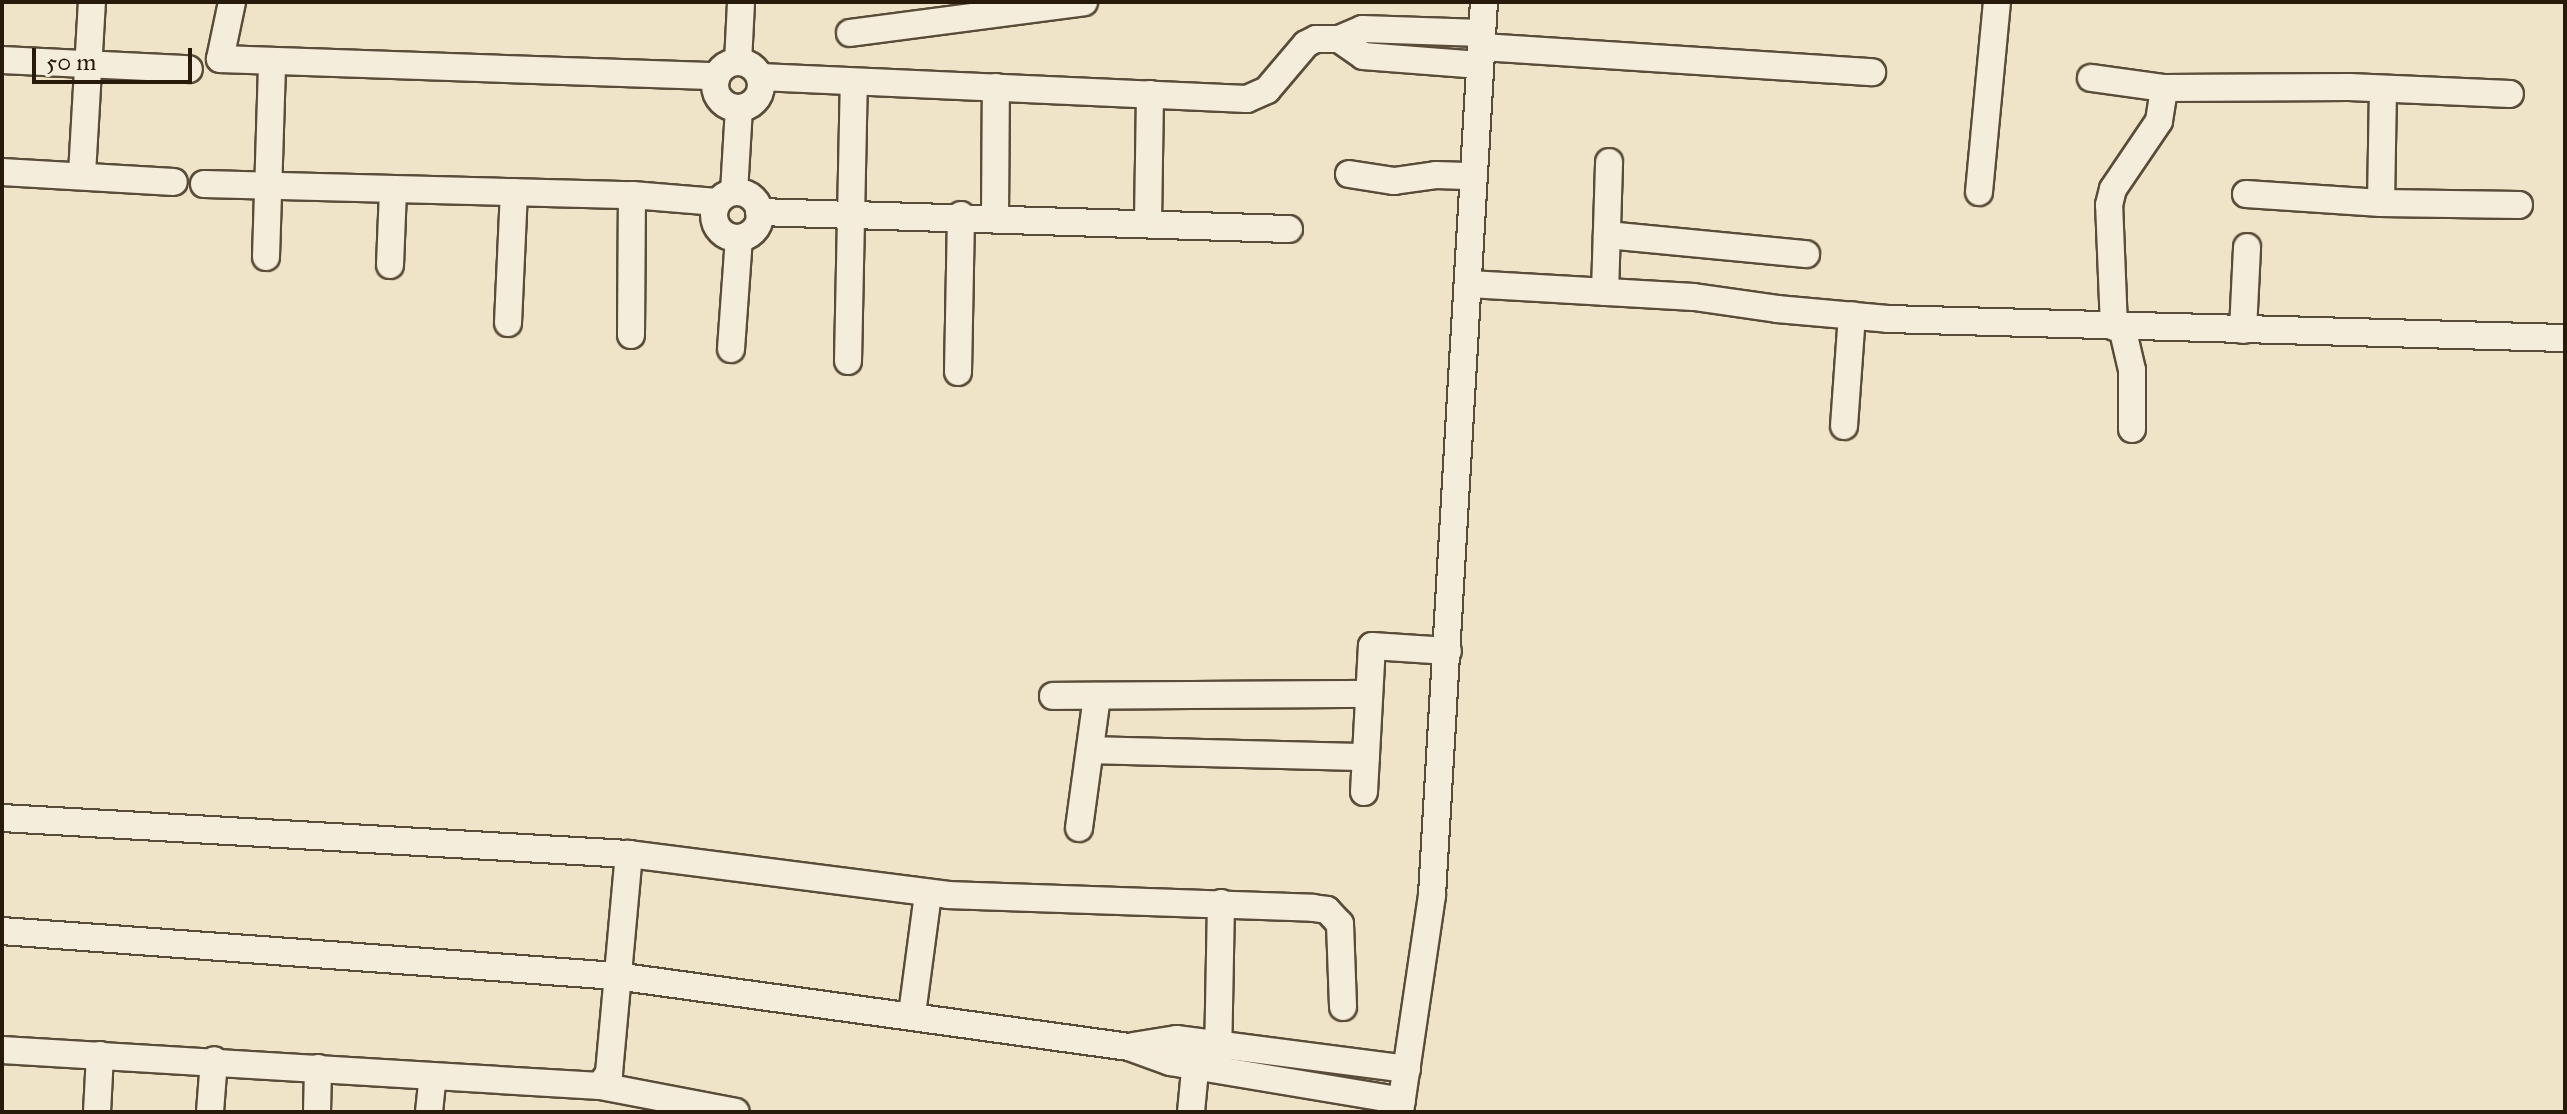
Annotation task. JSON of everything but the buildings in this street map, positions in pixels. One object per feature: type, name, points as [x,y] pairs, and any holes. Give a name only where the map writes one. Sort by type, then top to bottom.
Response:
[{"type":"street","points":[[82,174],[92,2]]},
{"type":"street","points":[[232,2],[220,59],[738,72],[854,82],[1232,99],[1258,96],[1267,90],[1306,44],[1316,39],[1339,39],[1362,29],[1481,48],[1872,72]]},
{"type":"street","points":[[738,72],[760,95],[755,102],[739,109],[729,107],[717,95],[738,72],[741,2]]},
{"type":"street","points":[[850,33],[1084,2]]},
{"type":"street","points":[[2,931],[616,976],[912,1014],[1129,1047],[1176,1039],[1208,1055],[1401,1107],[1432,895],[1484,2]]},
{"type":"street","points":[[1979,192],[1997,2]]},
{"type":"street","points":[[2,60],[189,69]]},
{"type":"street","points":[[266,257],[272,61]]},
{"type":"street","points":[[2091,78],[2164,88],[2383,89],[2510,94]]},
{"type":"street","points":[[848,361],[854,82]]},
{"type":"street","points":[[995,217],[996,87]]},
{"type":"street","points":[[2132,429],[2132,370],[2118,327],[2109,205],[2113,189],[2159,121],[2164,88]]},
{"type":"street","points":[[2381,203],[2383,89]]},
{"type":"street","points":[[1148,222],[1150,94]]},
{"type":"street","points":[[204,184],[725,197],[753,199],[759,212],[757,226],[739,238],[725,235],[716,225],[714,211],[725,197],[739,109]]},
{"type":"street","points":[[1605,292],[1609,162]]},
{"type":"street","points":[[2,172],[82,174],[174,182]]},
{"type":"street","points":[[1349,174],[1394,181],[1436,175],[1474,176]]},
{"type":"street","points":[[390,265],[393,190]]},
{"type":"street","points":[[508,323],[514,192]]},
{"type":"street","points":[[2246,194],[2381,203],[2519,205]]},
{"type":"street","points":[[631,335],[632,195]]},
{"type":"street","points":[[759,212],[961,215],[1289,229]]},
{"type":"street","points":[[958,372],[961,215]]},
{"type":"street","points":[[1607,235],[1806,254]]},
{"type":"street","points":[[731,349],[739,238]]},
{"type":"street","points":[[2243,330],[2247,247]]},
{"type":"street","points":[[1469,284],[1694,297],[1852,315],[2118,327],[2565,338]]},
{"type":"street","points":[[1844,426],[1852,315]]},
{"type":"street","points":[[1364,792],[1372,646],[1448,651]]},
{"type":"street","points":[[1053,696],[1369,694]]},
{"type":"street","points":[[1079,828],[1097,696]]},
{"type":"street","points":[[1090,750],[1366,757]]},
{"type":"street","points":[[2,818],[629,854],[928,894],[1313,908],[1334,916],[1340,924],[1343,1007]]},
{"type":"street","points":[[600,1086],[609,1073],[629,854]]},
{"type":"street","points":[[912,1014],[928,894]]},
{"type":"street","points":[[1191,1112],[1208,1055],[1221,903]]},
{"type":"street","points":[[2,1050],[214,1060],[600,1086],[736,1112]]},
{"type":"street","points":[[97,1112],[100,1055]]},
{"type":"street","points":[[1208,1055],[1332,1059],[1407,1069]]},
{"type":"street","points":[[1329,1089],[1332,1059]]},
{"type":"street","points":[[210,1112],[214,1060]]},
{"type":"street","points":[[317,1112],[318,1068]]},
{"type":"street","points":[[429,1112],[433,1076]]}]
